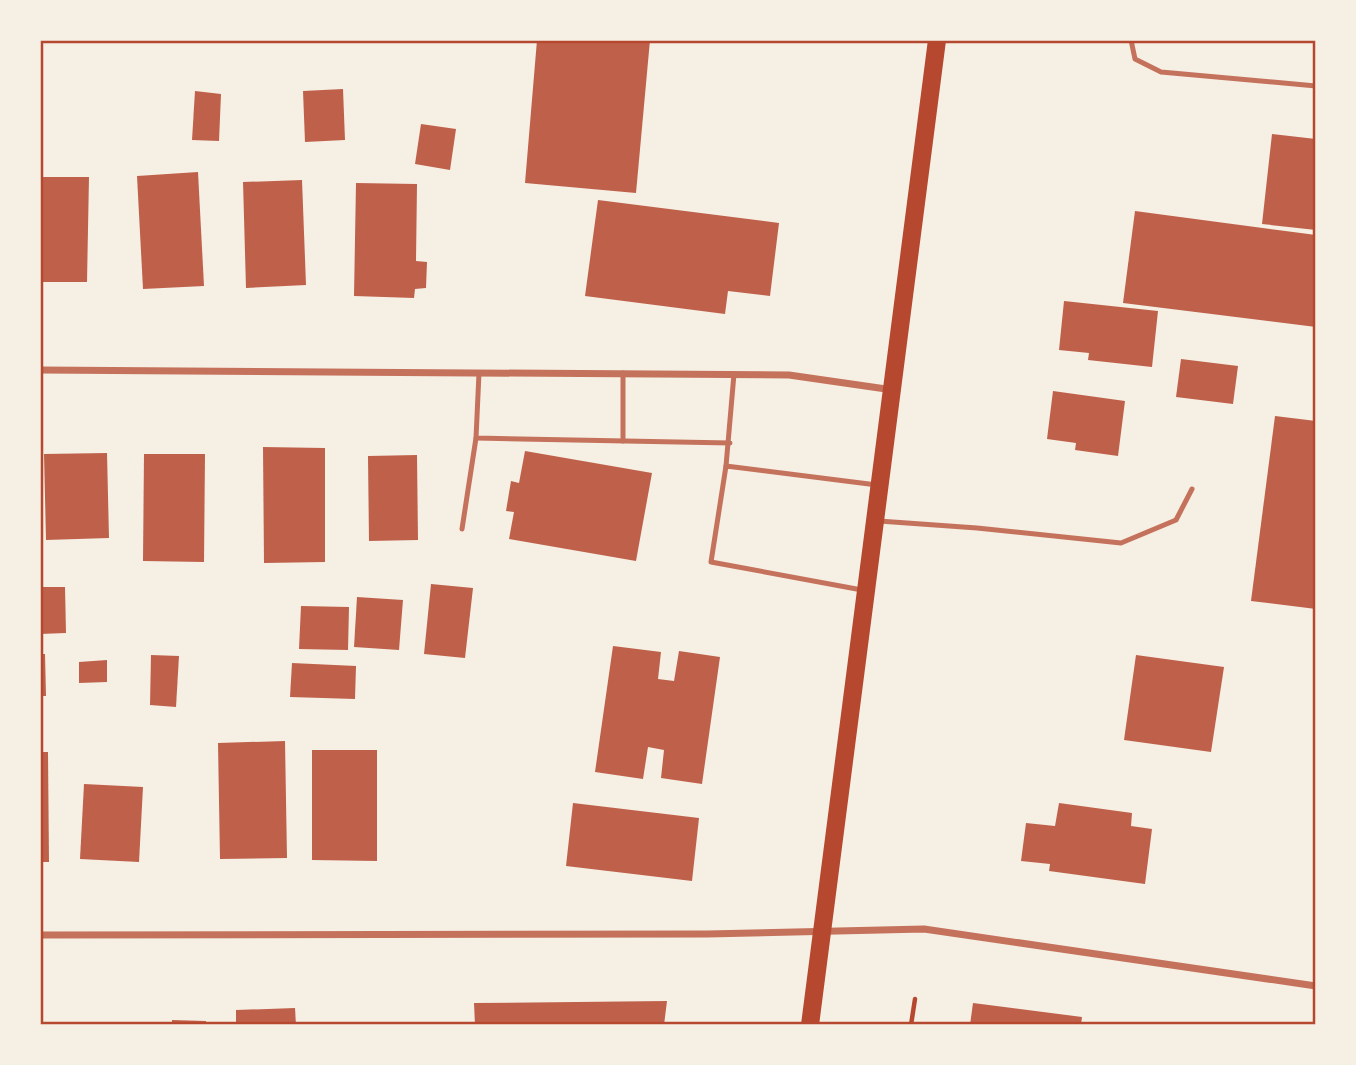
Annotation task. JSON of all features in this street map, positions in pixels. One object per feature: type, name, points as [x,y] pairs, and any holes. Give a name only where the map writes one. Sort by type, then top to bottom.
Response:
[{"type":"main road","points":[[810,1025],[937,40]]},
{"type":"street","points":[[40,370],[789,375],[893,390]]},
{"type":"street","points":[[40,935],[707,934],[924,929],[1316,986]]},
{"type":"lane","points":[[1131,40],[1135,58],[1161,72],[1316,86]]},
{"type":"lane","points":[[462,529],[476,438],[479,373]]},
{"type":"lane","points":[[623,373],[623,441]]},
{"type":"lane","points":[[734,374],[730,443],[711,562],[867,591]]},
{"type":"lane","points":[[476,438],[730,443]]},
{"type":"lane","points":[[726,466],[880,485]]},
{"type":"lane","points":[[876,521],[1121,543],[1176,520],[1192,489]]},
{"type":"path","points":[[911,1025],[915,999]]},
{"type":"building","points":[[537,40],[650,40],[636,193],[525,183]]},
{"type":"building","points":[[343,89],[345,140],[305,142],[303,91]]},
{"type":"building","points":[[195,91],[221,94],[219,141],[192,140]]},
{"type":"building","points":[[421,124],[456,129],[450,170],[415,164]]},
{"type":"building","points":[[1272,134],[1316,139],[1316,230],[1262,224]]},
{"type":"building","points":[[198,172],[204,286],[143,289],[137,176]]},
{"type":"building","points":[[40,177],[89,177],[87,282],[40,282]]},
{"type":"building","points":[[302,180],[306,285],[246,288],[243,182]]},
{"type":"building","points":[[356,183],[417,184],[416,261],[427,262],[426,288],[415,289],[414,298],[354,296]]},
{"type":"building","points":[[598,200],[779,223],[770,296],[728,291],[725,314],[585,296]]},
{"type":"building","points":[[1135,211],[1316,235],[1316,327],[1123,303]]},
{"type":"building","points":[[1064,301],[1158,311],[1152,367],[1088,360],[1089,353],[1059,350]]},
{"type":"building","points":[[1181,359],[1238,366],[1233,404],[1176,397]]},
{"type":"building","points":[[1053,391],[1125,401],[1118,456],[1075,450],[1076,443],[1047,439]]},
{"type":"building","points":[[1275,416],[1316,421],[1316,609],[1251,601]]},
{"type":"building","points":[[263,447],[325,448],[325,562],[264,563]]},
{"type":"building","points":[[525,451],[652,473],[636,561],[509,539],[514,512],[506,511],[511,481],[519,483]]},
{"type":"building","points":[[107,453],[109,538],[46,540],[44,454]]},
{"type":"building","points":[[144,454],[205,454],[204,562],[143,561]]},
{"type":"building","points":[[417,455],[418,540],[369,541],[368,456]]},
{"type":"building","points":[[431,584],[473,588],[465,658],[424,654]]},
{"type":"building","points":[[40,587],[65,587],[66,633],[40,634]]},
{"type":"building","points":[[357,597],[403,600],[399,650],[354,647]]},
{"type":"building","points":[[301,606],[349,607],[348,650],[299,649]]},
{"type":"building","points":[[613,646],[661,652],[658,679],[674,681],[679,651],[720,657],[702,784],[661,778],[664,750],[648,747],[643,779],[595,772]]},
{"type":"building","points":[[40,654],[45,654],[46,696],[40,696]]},
{"type":"building","points":[[151,655],[179,656],[176,707],[150,705]]},
{"type":"building","points":[[1136,655],[1224,667],[1211,752],[1124,740]]},
{"type":"building","points":[[107,660],[107,682],[79,683],[79,662]]},
{"type":"building","points":[[292,663],[356,666],[355,699],[290,697]]},
{"type":"building","points":[[285,741],[287,858],[220,859],[218,743]]},
{"type":"building","points":[[312,750],[377,750],[377,861],[312,860]]},
{"type":"building","points":[[40,752],[48,752],[49,862],[40,862]]},
{"type":"building","points":[[84,784],[143,787],[139,862],[80,859]]},
{"type":"building","points":[[573,803],[699,818],[692,881],[566,866]]},
{"type":"building","points":[[1059,803],[1132,813],[1131,826],[1152,829],[1145,884],[1049,871],[1050,864],[1021,861],[1026,823],[1055,826]]},
{"type":"building","points":[[667,1001],[664,1025],[475,1025],[474,1003]]},
{"type":"building","points":[[973,1003],[1082,1017],[1081,1025],[970,1025]]},
{"type":"building","points":[[295,1008],[296,1025],[236,1025],[236,1010]]},
{"type":"building","points":[[172,1020],[206,1021],[206,1025],[172,1025]]}]
